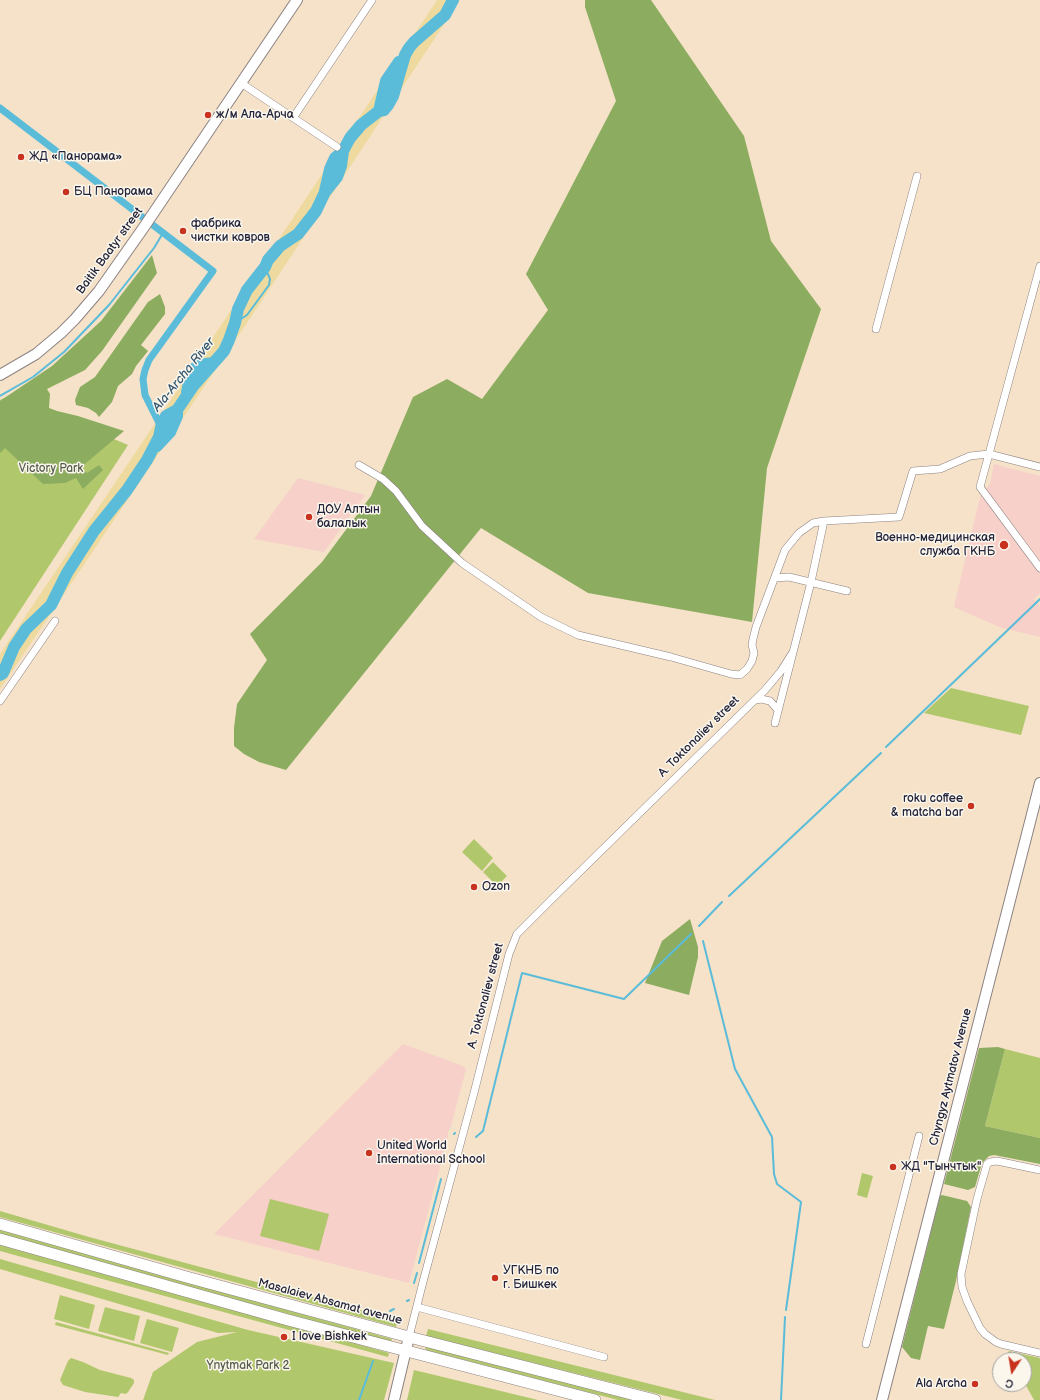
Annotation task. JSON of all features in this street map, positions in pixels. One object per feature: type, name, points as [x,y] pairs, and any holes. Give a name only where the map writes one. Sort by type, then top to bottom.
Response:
[{"type":"main road","name":"Baitik Baatyr street","points":[[0,375],[36,354],[61,333],[99,291],[151,217],[297,0]]},
{"type":"main road","name":"Chyngyz Aytmatov Avenue","points":[[882,1400],[1040,784]]},
{"type":"main road","name":"Masalaiev Absamat avenue","points":[[0,1224],[190,1278],[409,1337],[655,1400]]},
{"type":"main road","points":[[0,1239],[208,1298],[595,1400]]},
{"type":"main road","name":"A. Toktonaliev street","points":[[394,1400],[409,1337]]},
{"type":"street","points":[[293,118],[372,0]]},
{"type":"street","points":[[241,83],[337,147]]},
{"type":"street","points":[[876,329],[917,176]]},
{"type":"street","points":[[1040,266],[980,487],[1040,568]]},
{"type":"street","points":[[358,465],[384,479],[396,491],[422,526],[462,564],[540,617],[578,635],[740,675],[747,669],[752,661],[754,652],[752,645],[756,627],[785,550],[799,533],[813,523],[824,521],[899,517],[913,471],[940,469],[970,456],[989,454],[1040,467]]},
{"type":"street","points":[[774,723],[811,582],[824,521]]},
{"type":"street","points":[[774,578],[789,577],[847,591]]},
{"type":"street","points":[[0,701],[55,621]]},
{"type":"street","name":"A. Toktonaliev street","points":[[409,1337],[474,1093],[509,954],[517,934],[756,700],[774,680],[787,663],[793,652]]},
{"type":"street","points":[[756,700],[761,699],[770,701],[778,710]]},
{"type":"street","points":[[866,1344],[919,1136]]},
{"type":"street","points":[[1040,1170],[997,1161],[987,1164],[977,1199],[960,1274],[962,1287],[967,1301],[977,1323],[985,1334],[1001,1344],[1040,1353]]},
{"type":"street","points":[[417,1307],[604,1357]]},
{"type":"shaded area","name":"Военно-медицинская служба ГКНБ","points":[[994,464],[1040,476],[1040,593],[1034,599],[1040,606],[1040,637],[999,627],[954,607],[980,497],[990,484]]},
{"type":"shaded area","name":"ДОУ Алтын балалык","points":[[298,478],[365,495],[324,552],[254,539]]},
{"type":"shaded area","name":"United World International School","points":[[403,1044],[463,1066],[466,1069],[409,1283],[214,1234]]},
{"type":"green space","points":[[585,0],[651,0],[744,136],[771,241],[821,309],[767,468],[752,622],[588,593],[481,528],[286,770],[259,762],[244,754],[234,746],[234,728],[237,704],[267,660],[250,634],[322,562],[371,496],[413,397],[447,379],[482,399],[548,310],[526,274],[616,101],[585,7]]},
{"type":"green space","points":[[152,255],[157,273],[102,351],[85,370],[47,389],[50,394],[49,408],[124,431],[80,468],[87,473],[99,465],[103,470],[83,489],[76,478],[65,483],[43,484],[5,448],[0,453],[0,401],[52,366],[101,321]]},
{"type":"green space","points":[[160,294],[165,307],[165,314],[141,345],[148,351],[136,366],[132,374],[118,386],[112,402],[99,417],[88,408],[76,405],[75,400],[80,387],[95,377],[148,302]]},
{"type":"green space","name":"Victory Park","points":[[10,395],[128,445],[0,641],[0,400]]},
{"type":"green space","points":[[951,688],[1029,706],[1021,735],[924,713]]},
{"type":"green space","points":[[474,839],[493,858],[482,871],[462,852]]},
{"type":"green space","points":[[493,862],[507,876],[497,886],[483,872]]},
{"type":"green space","points":[[690,919],[698,947],[698,957],[689,995],[645,983],[662,941]]},
{"type":"green space","points":[[998,1047],[1005,1049],[985,1126],[1040,1138],[1040,1164],[994,1155],[989,1156],[982,1163],[975,1187],[968,1190],[944,1184],[979,1048]]},
{"type":"green space","points":[[1005,1049],[1040,1058],[1040,1138],[985,1126]]},
{"type":"green space","points":[[862,1173],[873,1176],[867,1198],[857,1195]]},
{"type":"green space","points":[[942,1195],[967,1201],[971,1207],[956,1281],[944,1329],[928,1326],[920,1360],[911,1358],[902,1347],[940,1196]]},
{"type":"green space","points":[[270,1199],[329,1214],[319,1251],[260,1236]]},
{"type":"green space","points":[[0,1211],[89,1237],[398,1320],[396,1327],[0,1217]]},
{"type":"green space","points":[[0,1230],[392,1339],[391,1342],[248,1303],[0,1234]]},
{"type":"green space","points":[[0,1244],[389,1353],[388,1357],[0,1251]]},
{"type":"green space","name":"Ynytmak Park 2","points":[[0,1259],[248,1330],[394,1363],[384,1400],[143,1400],[153,1372],[197,1342],[237,1332],[218,1333],[0,1269]]},
{"type":"green space","points":[[60,1295],[95,1305],[89,1329],[54,1319]]},
{"type":"green space","points":[[105,1307],[140,1316],[134,1341],[98,1331]]},
{"type":"green space","points":[[147,1319],[179,1328],[172,1352],[140,1343]]},
{"type":"green space","points":[[56,1322],[169,1353],[168,1355],[55,1325]]},
{"type":"green space","points":[[428,1329],[715,1400],[682,1400],[426,1336]]},
{"type":"green space","points":[[425,1346],[633,1400],[618,1400],[426,1350]]},
{"type":"green space","points":[[1032,1356],[1040,1358],[1040,1400],[1034,1400],[1030,1392],[1032,1392]]},
{"type":"green space","points":[[71,1358],[100,1370],[131,1378],[134,1380],[134,1383],[126,1394],[121,1393],[118,1397],[85,1392],[63,1385],[60,1380],[68,1361]]},
{"type":"green space","points":[[414,1370],[538,1400],[407,1400]]},
{"type":"sand","points":[[437,0],[460,0],[251,317],[0,689],[0,654],[287,227]]},
{"type":"waterway","name":"Ala-Archa River","points":[[0,675],[3,673],[14,647],[26,629],[51,605],[67,573],[94,531],[127,490],[147,460],[159,437],[162,423],[166,416],[177,410],[194,385],[224,351],[235,323],[238,309],[247,290],[265,267],[268,260],[280,246],[298,234],[316,211],[325,192],[337,177],[341,166],[343,151],[350,138],[361,125],[379,111],[384,110],[388,105],[393,96],[405,55],[409,48],[445,15],[453,0]]},
{"type":"waterway","points":[[379,111],[386,81],[399,62]]},
{"type":"waterway","points":[[0,108],[213,271],[149,360],[145,370],[143,379],[145,395],[161,427]]},
{"type":"waterway","points":[[325,191],[330,169],[335,158],[343,151]]},
{"type":"waterway","points":[[0,396],[33,377],[64,352],[109,305],[154,248],[163,233]]},
{"type":"waterway","points":[[235,323],[247,315],[269,285],[270,279],[265,267]]},
{"type":"waterway","points":[[187,392],[191,373],[195,368],[199,365],[213,363]]},
{"type":"waterway","points":[[157,446],[170,432],[177,416],[177,410]]},
{"type":"waterway","points":[[886,747],[1040,599]]},
{"type":"waterway","points":[[729,896],[881,753]]},
{"type":"waterway","points":[[699,926],[722,902]]},
{"type":"waterway","points":[[476,1137],[483,1131],[522,973],[624,999],[691,934]]},
{"type":"waterway","points":[[703,941],[735,1069],[772,1137],[774,1174],[777,1184],[801,1202],[786,1310]]},
{"type":"waterway","points":[[419,1263],[441,1179]]},
{"type":"waterway","points":[[414,1283],[417,1273]]},
{"type":"waterway","points":[[390,1311],[394,1309]]},
{"type":"waterway","points":[[781,1400],[785,1317]]},
{"type":"waterway","points":[[359,1400],[373,1361]]},
{"type":"place","name":"ж/м Ала-Арча","points":[[208,115]]},
{"type":"place","name":"ЖД «Панорама»","points":[[21,157]]},
{"type":"place","name":"БЦ Панорама","points":[[66,192]]},
{"type":"place","name":"фабрика чистки ковров","points":[[183,231]]},
{"type":"place","name":"ДОУ Алтын балалык","points":[[309,517]]},
{"type":"place","name":"Военно-медицинская служба ГКНБ","points":[[1004,545]]},
{"type":"place","name":"roku coffee & matcha bar","points":[[971,806]]},
{"type":"place","name":"Ozon","points":[[474,887]]},
{"type":"place","name":"United World International School","points":[[369,1153]]},
{"type":"place","name":"ЖД \"Тынчтык\"","points":[[893,1167]]},
{"type":"place","name":"УГКНБ по г. Бишкек","points":[[495,1278]]},
{"type":"place","name":"I love Bishkek","points":[[284,1337]]},
{"type":"place","name":"Ala Archa","points":[[975,1384]]}]
